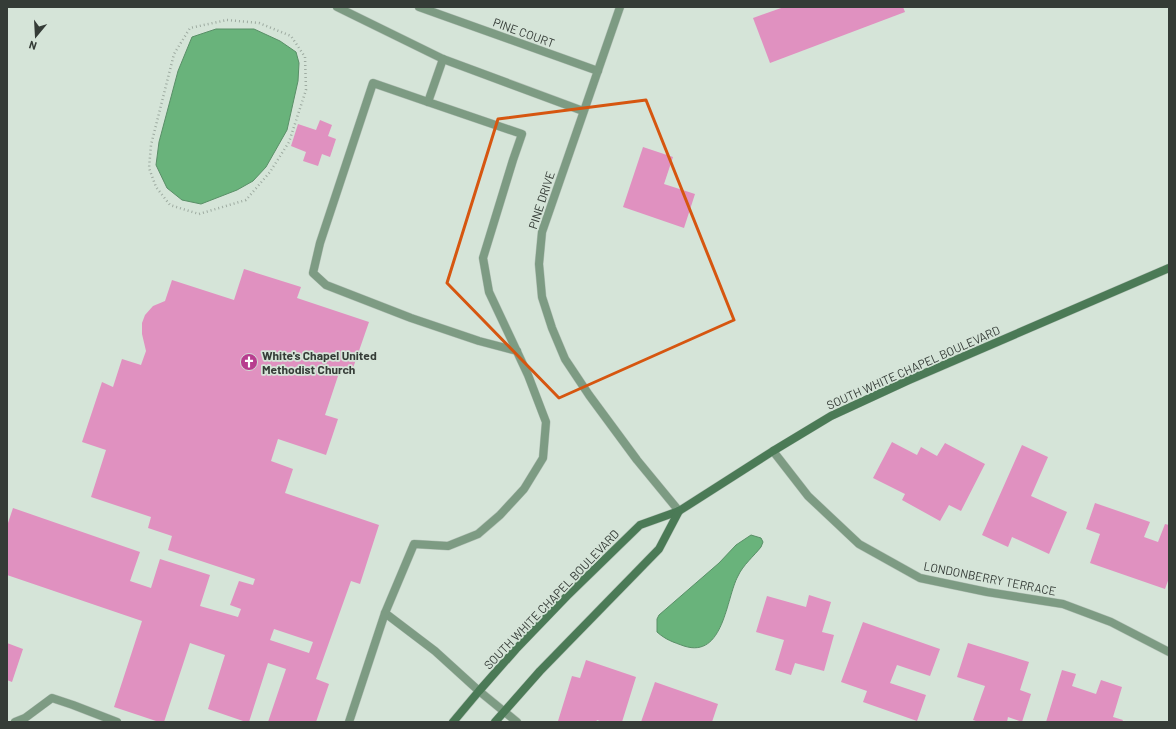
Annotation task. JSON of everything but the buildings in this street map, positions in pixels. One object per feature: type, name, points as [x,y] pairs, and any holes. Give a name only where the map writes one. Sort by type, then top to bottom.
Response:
[{"type":"main road","name":"SOUTH WHITE CHAPEL BOULEVARD","points":[[453,722],[516,648],[640,525],[679,512],[773,451],[831,416],[902,383],[1169,268]]},
{"type":"main road","name":"SOUTH WHITE CHAPEL BOULEVARD","points":[[495,722],[557,653],[660,549],[679,512]]},
{"type":"street","points":[[337,7],[443,59],[583,111]]},
{"type":"street","name":"PINE COURT","points":[[419,7],[598,71]]},
{"type":"street","name":"PINE DRIVE","points":[[620,7],[542,232],[539,264],[542,297],[552,328],[566,359],[637,460],[679,512]]},
{"type":"street","points":[[428,102],[443,59]]},
{"type":"street","points":[[349,722],[385,614],[414,544],[448,546],[478,534],[500,515],[524,489],[543,458],[546,422],[528,375],[517,351],[489,292],[483,258],[522,134],[373,83],[320,243],[313,273],[326,285],[411,318],[479,341],[517,351]]},
{"type":"street","name":"LONDONBERRY TERRACE","points":[[773,451],[808,496],[859,544],[920,578],[987,592],[1063,604],[1111,622],[1169,652]]},
{"type":"street","points":[[385,614],[435,651],[479,691],[517,722]]},
{"type":"street","points":[[15,722],[26,718],[52,698],[117,722]]},
{"type":"path","points":[[227,20],[259,23],[290,36],[305,57],[306,90],[289,142],[270,172],[246,200],[199,214],[170,205],[156,187],[149,168],[151,145],[174,54],[190,28],[227,20]]},
{"type":"highlighted area","points":[[646,100],[734,320],[559,398],[447,283],[498,119]]},
{"type":"shaded area","points":[[216,29],[254,29],[280,41],[296,52],[299,63],[298,81],[287,130],[266,167],[253,181],[237,190],[201,204],[182,200],[167,188],[156,165],[159,142],[178,71],[192,37]]},
{"type":"shaded area","points":[[751,535],[761,538],[763,542],[761,547],[740,572],[722,624],[716,635],[708,644],[697,648],[684,646],[660,635],[657,632],[657,619],[659,615],[719,563],[736,545]]},
{"type":"place","name":"White's Chapel United Methodist Church","points":[[249,362]]}]
